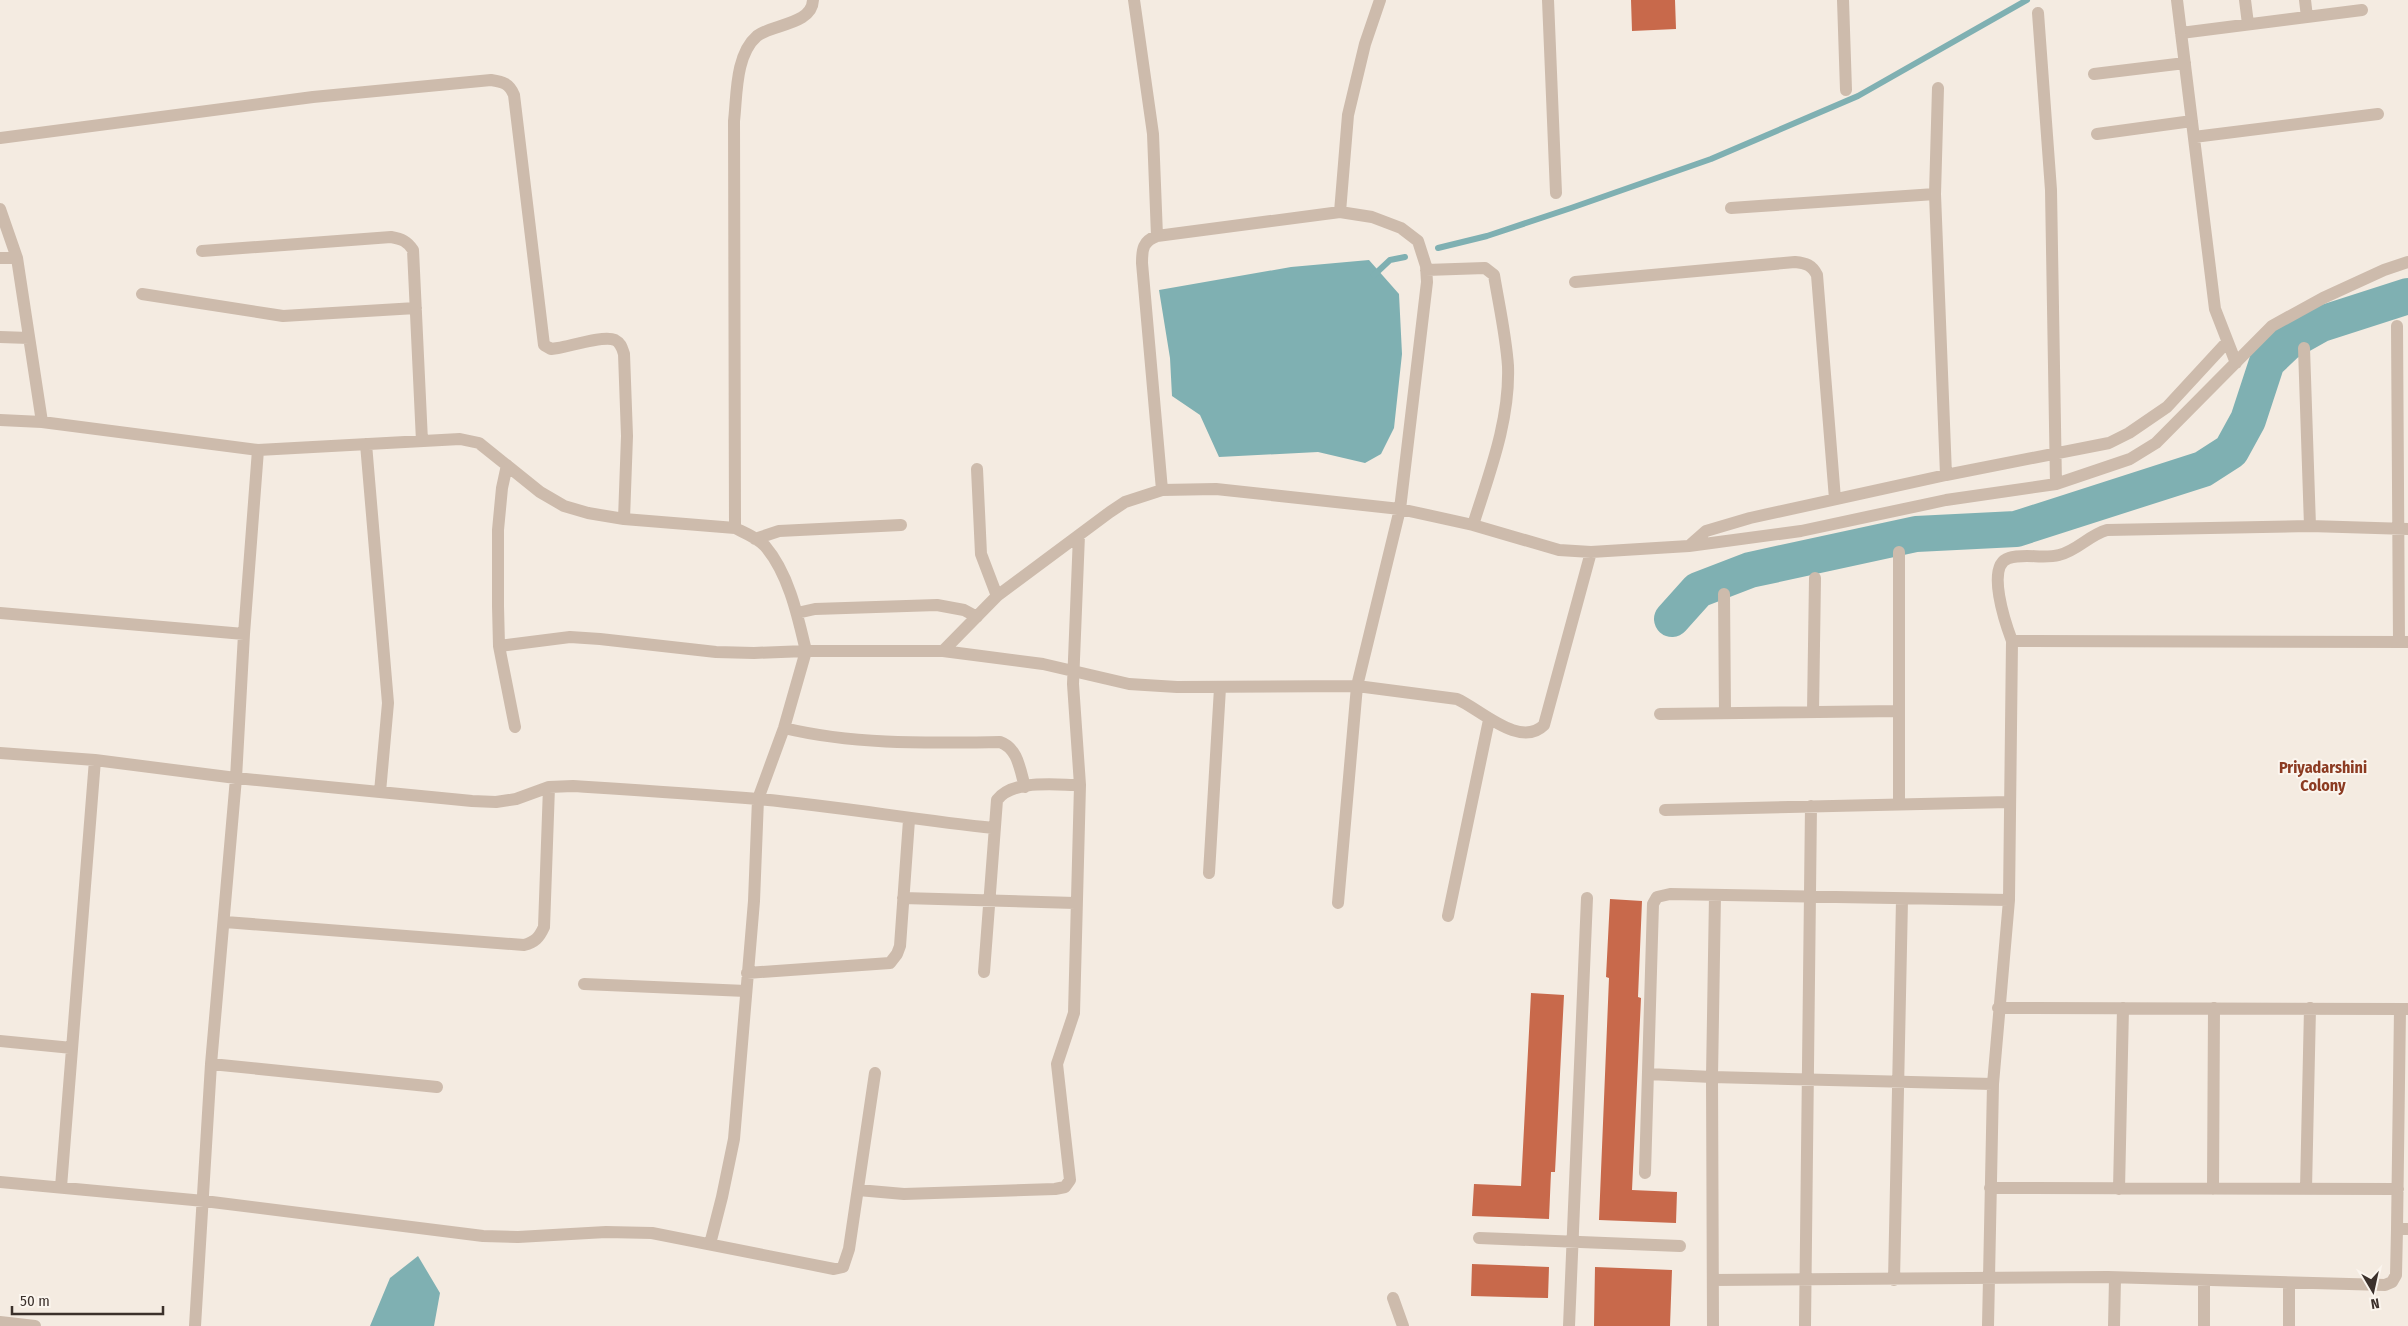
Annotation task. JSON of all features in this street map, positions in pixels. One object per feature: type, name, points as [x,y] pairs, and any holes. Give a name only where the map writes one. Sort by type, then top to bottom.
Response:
[{"type":"street","points":[[735,528],[736,322],[734,121],[738,87],[743,58],[750,44],[757,36],[801,18],[808,12],[812,0]]},
{"type":"street","points":[[1134,0],[1153,134],[1158,236]]},
{"type":"street","points":[[1340,212],[1348,115],[1365,44],[1380,0]]},
{"type":"street","points":[[1548,0],[1556,193]]},
{"type":"street","points":[[1843,0],[1846,90]]},
{"type":"street","points":[[2177,0],[2215,309],[2236,363]]},
{"type":"street","points":[[2245,0],[2248,24]]},
{"type":"street","points":[[2305,0],[2307,17]]},
{"type":"street","points":[[2181,32],[2362,10]]},
{"type":"street","points":[[2038,13],[2051,190],[2056,484]]},
{"type":"street","points":[[2094,74],[2185,63]]},
{"type":"street","points":[[0,138],[313,97],[491,80],[510,86],[514,95],[544,345],[550,349],[606,339],[615,340],[621,345],[624,354],[627,436],[624,519]]},
{"type":"street","points":[[1938,88],[1935,194],[1946,475]]},
{"type":"street","points":[[2194,137],[2378,114]]},
{"type":"street","points":[[2097,134],[2192,121]]},
{"type":"street","points":[[1731,208],[1935,194]]},
{"type":"street","points":[[0,209],[17,258],[42,422]]},
{"type":"street","points":[[1162,490],[1142,250],[1148,239],[1158,236],[1340,212],[1372,217],[1401,228],[1418,241],[1426,270],[1427,282],[1400,509],[1357,686],[1338,903]]},
{"type":"street","points":[[202,251],[391,237],[401,238],[408,242],[414,250],[422,441]]},
{"type":"street","points":[[0,258],[17,258]]},
{"type":"street","points":[[1575,282],[1795,262],[1806,264],[1813,268],[1817,275],[1835,499]]},
{"type":"street","points":[[943,651],[998,596],[1079,535],[1125,502],[1162,490],[1216,489],[1400,509],[1473,526],[1559,550],[1591,552],[1689,546],[1801,531],[1946,500],[2056,484],[2130,459],[2156,443],[2272,326],[2323,298],[2384,270],[2408,262]]},
{"type":"street","points":[[1426,270],[1485,268],[1494,276],[1508,366],[1506,403],[1500,437],[1473,526]]},
{"type":"street","points":[[142,294],[283,316],[416,308]]},
{"type":"street","points":[[2012,641],[2403,642],[2404,529],[2397,326]]},
{"type":"street","points":[[0,337],[29,338]]},
{"type":"street","points":[[1689,546],[1706,531],[1719,526],[1946,475],[2109,443],[2129,434],[2167,407],[2227,342]]},
{"type":"street","points":[[2304,348],[2310,526]]},
{"type":"street","points":[[0,420],[42,422],[258,450],[460,439],[479,443],[540,492],[564,506],[588,513],[624,519],[735,528],[764,545],[778,565],[797,613],[806,651],[784,728],[758,799],[754,901],[734,1139],[710,1244]]},
{"type":"street","points":[[366,444],[388,703],[380,792]]},
{"type":"street","points":[[194,1326],[204,1201],[211,1064],[225,922],[258,450]]},
{"type":"street","points":[[507,465],[502,488],[498,530],[499,646],[515,727]]},
{"type":"street","points":[[977,469],[981,554],[998,596]]},
{"type":"street","points":[[755,539],[779,531],[901,525]]},
{"type":"street","points":[[1988,1326],[1993,1084],[1998,1008],[2009,900],[2012,641],[2001,611],[1999,568],[2002,562],[2010,557],[2060,555],[2070,552],[2095,533],[2107,530],[2310,526],[2404,529]]},
{"type":"street","points":[[858,1190],[904,1194],[1055,1189],[1065,1187],[1070,1180],[1057,1064],[1074,1013],[1075,903],[1080,784],[1073,694],[1079,535]]},
{"type":"street","points":[[499,646],[570,637],[608,639],[716,652],[943,651],[1043,664],[1130,684],[1220,688],[1357,686],[1457,699],[1468,704],[1489,720],[1520,732],[1530,733],[1538,731],[1544,725],[1591,552]]},
{"type":"street","points":[[1899,552],[1899,804]]},
{"type":"street","points":[[1814,712],[1815,578]]},
{"type":"street","points":[[1724,594],[1725,713]]},
{"type":"street","points":[[797,613],[815,609],[937,605],[964,610],[977,617]]},
{"type":"street","points":[[0,613],[244,634]]},
{"type":"street","points":[[1209,874],[1220,688]]},
{"type":"street","points":[[1660,714],[1899,712]]},
{"type":"street","points":[[1448,916],[1489,720]]},
{"type":"street","points":[[784,728],[816,736],[854,741],[1000,742],[1009,745],[1014,753],[1025,787]]},
{"type":"street","points":[[0,753],[95,760],[236,778],[496,802],[516,799],[549,787],[573,786],[758,799],[825,806],[910,820],[994,828]]},
{"type":"street","points":[[61,1188],[95,760]]},
{"type":"street","points":[[984,972],[997,800],[1002,794],[1010,790],[1025,787],[1080,784]]},
{"type":"street","points":[[225,922],[524,945],[532,943],[540,937],[544,927],[549,787]]},
{"type":"street","points":[[1665,810],[2009,802]]},
{"type":"street","points":[[1806,1326],[1811,806]]},
{"type":"street","points":[[747,973],[890,963],[900,946],[910,820]]},
{"type":"street","points":[[1645,1173],[1653,904],[1657,897],[1663,895],[1715,895],[1902,900],[2009,900]]},
{"type":"street","points":[[1713,1326],[1712,1078],[1715,895]]},
{"type":"street","points":[[903,898],[1075,903]]},
{"type":"street","points":[[1569,1326],[1587,898]]},
{"type":"street","points":[[1894,1280],[1902,900]]},
{"type":"street","points":[[584,984],[746,991]]},
{"type":"street","points":[[1713,1280],[2115,1278],[2385,1286],[2392,1282],[2396,1275],[2403,1229],[2398,1189],[2404,1008],[1998,1008]]},
{"type":"street","points":[[2119,1189],[2123,1008]]},
{"type":"street","points":[[2213,1189],[2214,1008]]},
{"type":"street","points":[[2306,1189],[2310,1008]]},
{"type":"street","points":[[0,1041],[72,1048]]},
{"type":"street","points":[[211,1064],[437,1087]]},
{"type":"street","points":[[0,1182],[204,1201],[483,1236],[518,1237],[606,1232],[652,1233],[834,1269],[843,1267],[849,1249],[875,1073]]},
{"type":"street","points":[[1648,1074],[1807,1081],[1993,1084]]},
{"type":"street","points":[[1990,1188],[2398,1189]]},
{"type":"street","points":[[1479,1238],[1680,1246]]},
{"type":"street","points":[[2114,1326],[2115,1278]]},
{"type":"street","points":[[2204,1280],[2204,1326]]},
{"type":"street","points":[[2289,1283],[2289,1326]]},
{"type":"street","points":[[1393,1298],[1403,1326]]},
{"type":"street","points":[[0,1322],[35,1326]]},
{"type":"water","points":[[1369,260],[1399,294],[1402,354],[1394,428],[1381,454],[1365,463],[1318,452],[1219,457],[1200,415],[1172,396],[1170,358],[1159,290],[1291,267]]},
{"type":"water","points":[[418,1256],[440,1293],[434,1326],[370,1326],[390,1278]]},
{"type":"building","points":[[1631,0],[1675,0],[1676,29],[1632,31]]},
{"type":"building","points":[[1610,899],[1642,901],[1638,997],[1641,998],[1632,1190],[1677,1192],[1676,1223],[1599,1220],[1609,978],[1606,977]]},
{"type":"building","points":[[1531,993],[1564,995],[1555,1172],[1551,1172],[1549,1219],[1472,1216],[1474,1184],[1521,1186]]},
{"type":"building","points":[[1472,1264],[1549,1267],[1548,1298],[1471,1296]]},
{"type":"building","points":[[1595,1267],[1672,1270],[1670,1326],[1594,1326]]},
{"type":"waterway","points":[[1438,248],[1487,236],[1711,159],[1858,96],[2027,0]]},
{"type":"waterway","points":[[1374,275],[1390,260],[1405,257]]},
{"type":"waterway","points":[[1672,619],[1698,590],[1750,570],[1916,534],[2016,529],[2203,469],[2231,451],[2248,420],[2267,362],[2287,343],[2321,324],[2408,296]]},
{"type":"district","name":"Priyadarshini Colony","points":[[2323,776]]}]
